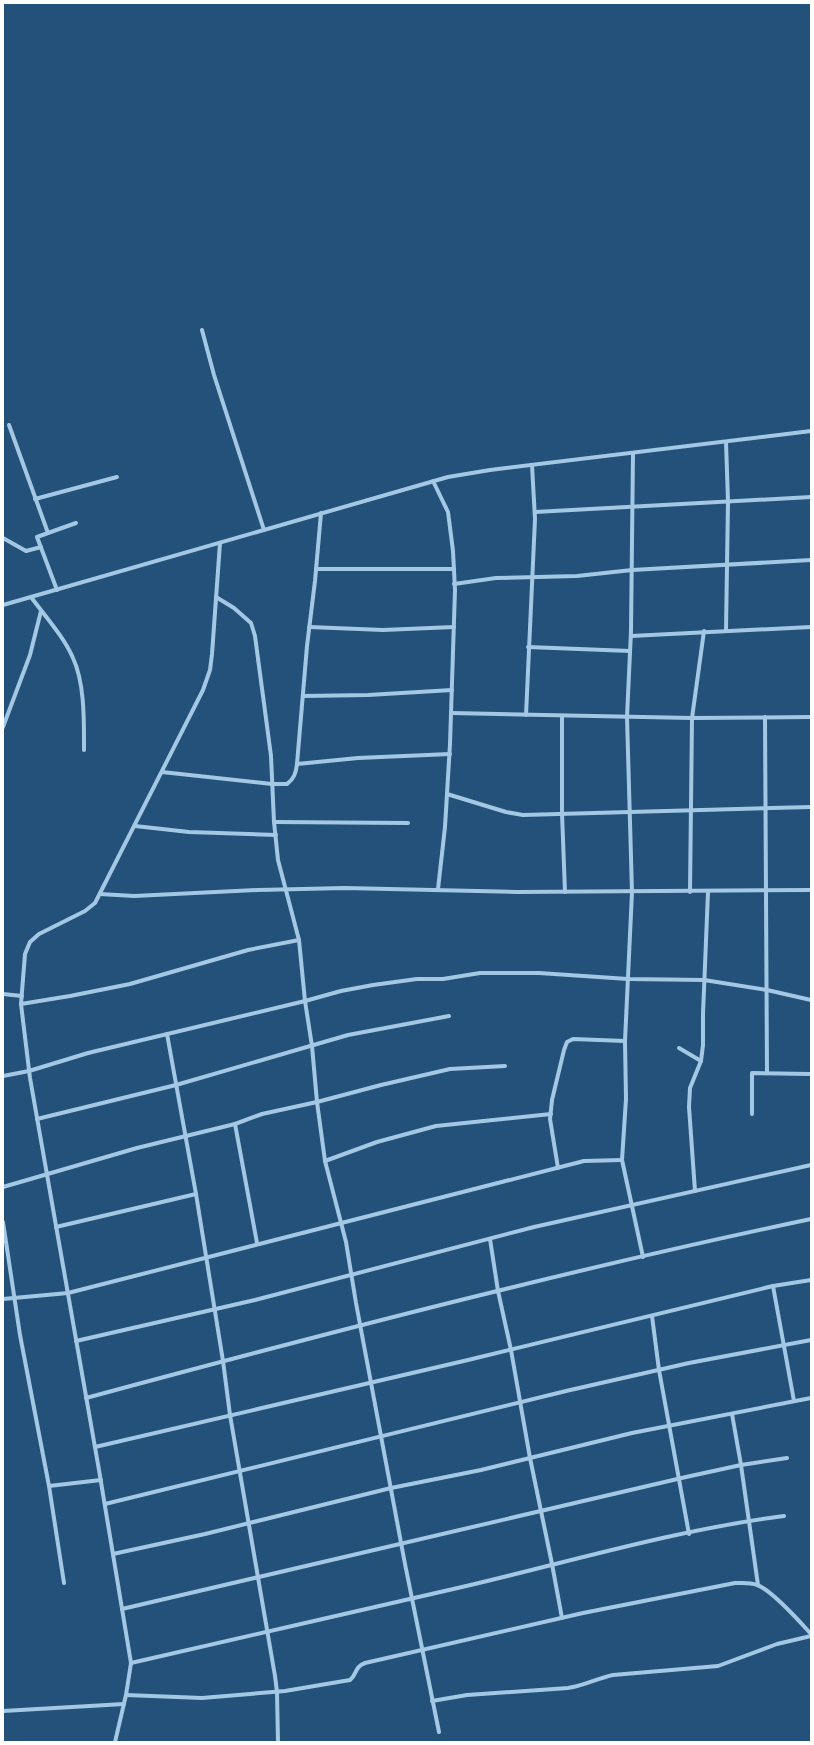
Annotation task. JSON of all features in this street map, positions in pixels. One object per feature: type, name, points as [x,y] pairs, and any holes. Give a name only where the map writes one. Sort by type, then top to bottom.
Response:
[{"type":"street","points":[[202,330],[214,375],[264,530]]},
{"type":"street","points":[[9,425],[48,533]]},
{"type":"street","points":[[3,605],[434,481],[490,470],[811,431]]},
{"type":"street","points":[[726,442],[728,502],[726,631]]},
{"type":"street","points":[[633,453],[632,570],[627,717],[632,892],[625,1041],[626,1099],[622,1160],[643,1257]]},
{"type":"street","points":[[526,715],[535,512],[532,466]]},
{"type":"street","points":[[35,499],[117,476]]},
{"type":"street","points":[[434,481],[448,512],[454,568],[454,627],[450,754],[438,889]]},
{"type":"street","points":[[535,512],[811,497]]},
{"type":"street","points":[[162,772],[272,784],[287,784],[292,780],[296,773],[297,764],[321,513]]},
{"type":"street","points":[[57,590],[37,537],[76,524]]},
{"type":"street","points":[[3,538],[26,551],[41,547]]},
{"type":"street","points":[[115,1742],[126,1695],[131,1663],[101,1480],[37,1119],[29,1071],[21,1004],[26,954],[30,942],[39,934],[85,911],[95,903],[203,690],[210,670],[220,543]]},
{"type":"street","points":[[454,584],[496,578],[577,576],[632,570],[727,566],[811,560]]},
{"type":"street","points":[[316,569],[454,568]]},
{"type":"street","points":[[31,597],[74,659],[83,694],[84,750]]},
{"type":"street","points":[[216,597],[234,608],[251,623],[255,636],[271,756],[274,822],[278,860],[298,940],[312,1046],[316,1102],[325,1160],[346,1242],[401,1545],[439,1732]]},
{"type":"street","points":[[3,727],[30,655],[41,611]]},
{"type":"street","points":[[309,627],[383,630],[454,627]]},
{"type":"street","points":[[630,636],[811,627]]},
{"type":"street","points":[[690,892],[692,718],[704,632]]},
{"type":"street","points":[[528,647],[630,651]]},
{"type":"street","points":[[303,696],[368,695],[452,690]]},
{"type":"street","points":[[452,713],[692,718],[811,717]]},
{"type":"street","points":[[562,716],[562,813],[565,892]]},
{"type":"street","points":[[765,717],[767,1073]]},
{"type":"street","points":[[297,764],[358,758],[450,754]]},
{"type":"street","points":[[447,794],[506,812],[523,815],[811,807]]},
{"type":"street","points":[[274,822],[408,823]]},
{"type":"street","points":[[135,826],[189,832],[276,835]]},
{"type":"street","points":[[100,894],[134,896],[286,889],[438,889],[565,892],[811,890]]},
{"type":"street","points":[[695,1191],[689,1107],[690,1088],[701,1061],[703,1045],[708,892]]},
{"type":"street","points":[[21,1004],[130,984],[240,952],[298,940]]},
{"type":"street","points":[[3,1076],[29,1071],[88,1053],[341,991],[416,979],[442,978],[480,973],[539,973],[628,979],[704,980],[767,990],[811,1000]]},
{"type":"street","points":[[3,994],[22,996]]},
{"type":"street","points":[[37,1119],[176,1084],[348,1035],[449,1016]]},
{"type":"street","points":[[167,1034],[196,1194],[239,1471],[277,1692],[278,1742]]},
{"type":"street","points":[[558,1168],[552,1133],[552,1100],[567,1042],[573,1039],[625,1041]]},
{"type":"street","points":[[679,1048],[701,1061]]},
{"type":"street","points":[[3,1187],[185,1136],[235,1124],[262,1114],[381,1085],[450,1069],[505,1066]]},
{"type":"street","points":[[752,1114],[752,1073],[811,1074]]},
{"type":"street","points":[[325,1160],[377,1142],[436,1126],[551,1114]]},
{"type":"street","points":[[235,1124],[257,1243]]},
{"type":"street","points":[[3,1299],[68,1293],[257,1243],[341,1224],[584,1160],[622,1160]]},
{"type":"street","points":[[76,1342],[631,1205],[811,1165]]},
{"type":"street","points":[[56,1227],[196,1194]]},
{"type":"street","points":[[86,1398],[360,1325],[498,1291],[811,1218]]},
{"type":"street","points":[[3,1222],[15,1298],[49,1486],[64,1583]]},
{"type":"street","points":[[490,1239],[498,1291],[511,1350],[530,1458],[562,1618]]},
{"type":"street","points":[[95,1447],[511,1350],[773,1286],[811,1280]]},
{"type":"street","points":[[773,1286],[794,1401]]},
{"type":"street","points":[[652,1316],[659,1370],[689,1534]]},
{"type":"street","points":[[105,1504],[520,1402],[659,1370],[811,1340]]},
{"type":"street","points":[[113,1554],[249,1523],[391,1488],[481,1470],[632,1433],[811,1398]]},
{"type":"street","points":[[732,1414],[741,1465],[758,1585]]},
{"type":"street","points":[[122,1609],[257,1579],[313,1564],[401,1545],[678,1479],[741,1465],[787,1458]]},
{"type":"street","points":[[49,1486],[101,1480]]},
{"type":"street","points":[[131,1663],[325,1619],[411,1597],[462,1587],[624,1547],[749,1520],[784,1516]]},
{"type":"street","points":[[126,1695],[202,1698],[277,1692],[350,1680],[353,1678],[356,1668],[364,1663],[562,1618],[746,1582],[758,1585],[791,1612],[811,1635],[777,1644],[718,1666],[613,1675],[581,1686],[568,1688],[467,1695],[432,1701]]},
{"type":"street","points":[[3,1711],[124,1704]]}]
